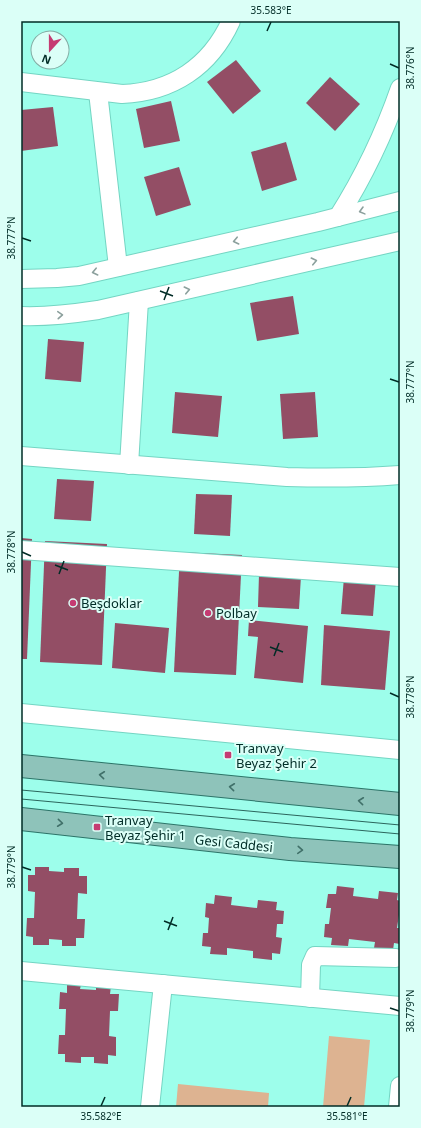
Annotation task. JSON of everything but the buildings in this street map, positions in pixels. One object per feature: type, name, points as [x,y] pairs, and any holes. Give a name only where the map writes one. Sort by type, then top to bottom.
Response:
[{"type":"main road","points":[[21,766],[400,804]]},
{"type":"main road","name":"Gesi Caddesi","points":[[21,819],[290,849],[400,857]]},
{"type":"street","points":[[21,82],[122,94],[136,94],[150,91],[163,87],[192,72],[216,48],[226,33],[231,21]]},
{"type":"street","points":[[338,217],[356,188],[377,146],[391,114],[400,88]]},
{"type":"street","points":[[98,92],[118,267]]},
{"type":"street","points":[[21,279],[79,276],[310,224],[400,201]]},
{"type":"street","points":[[21,316],[66,315],[98,310],[400,241]]},
{"type":"street","points":[[129,465],[139,301]]},
{"type":"street","points":[[21,456],[287,477],[330,478],[400,475]]},
{"type":"street","points":[[21,550],[400,577]]},
{"type":"street","points":[[21,713],[400,750]]},
{"type":"street","points":[[310,998],[311,965],[315,956],[396,958]]},
{"type":"street","points":[[21,971],[400,1006]]},
{"type":"street","points":[[150,1107],[162,984]]},
{"type":"street","points":[[398,1107],[400,1086]]},
{"type":"shaded area","points":[[329,1036],[370,1040],[364,1107],[323,1107]]},
{"type":"shaded area","points":[[178,1084],[269,1093],[268,1107],[176,1107]]},
{"type":"tram line","points":[[21,790],[400,825]]},
{"type":"tram line","points":[[21,799],[400,834]]},
{"type":"place","name":"Beşdoklar","points":[[73,603]]},
{"type":"place","name":"Polbay","points":[[208,613]]},
{"type":"place","name":"Tranvay Beyaz Şehir 2","points":[[228,755]]},
{"type":"place","name":"Tranvay Beyaz Şehir 1","points":[[97,827]]}]
